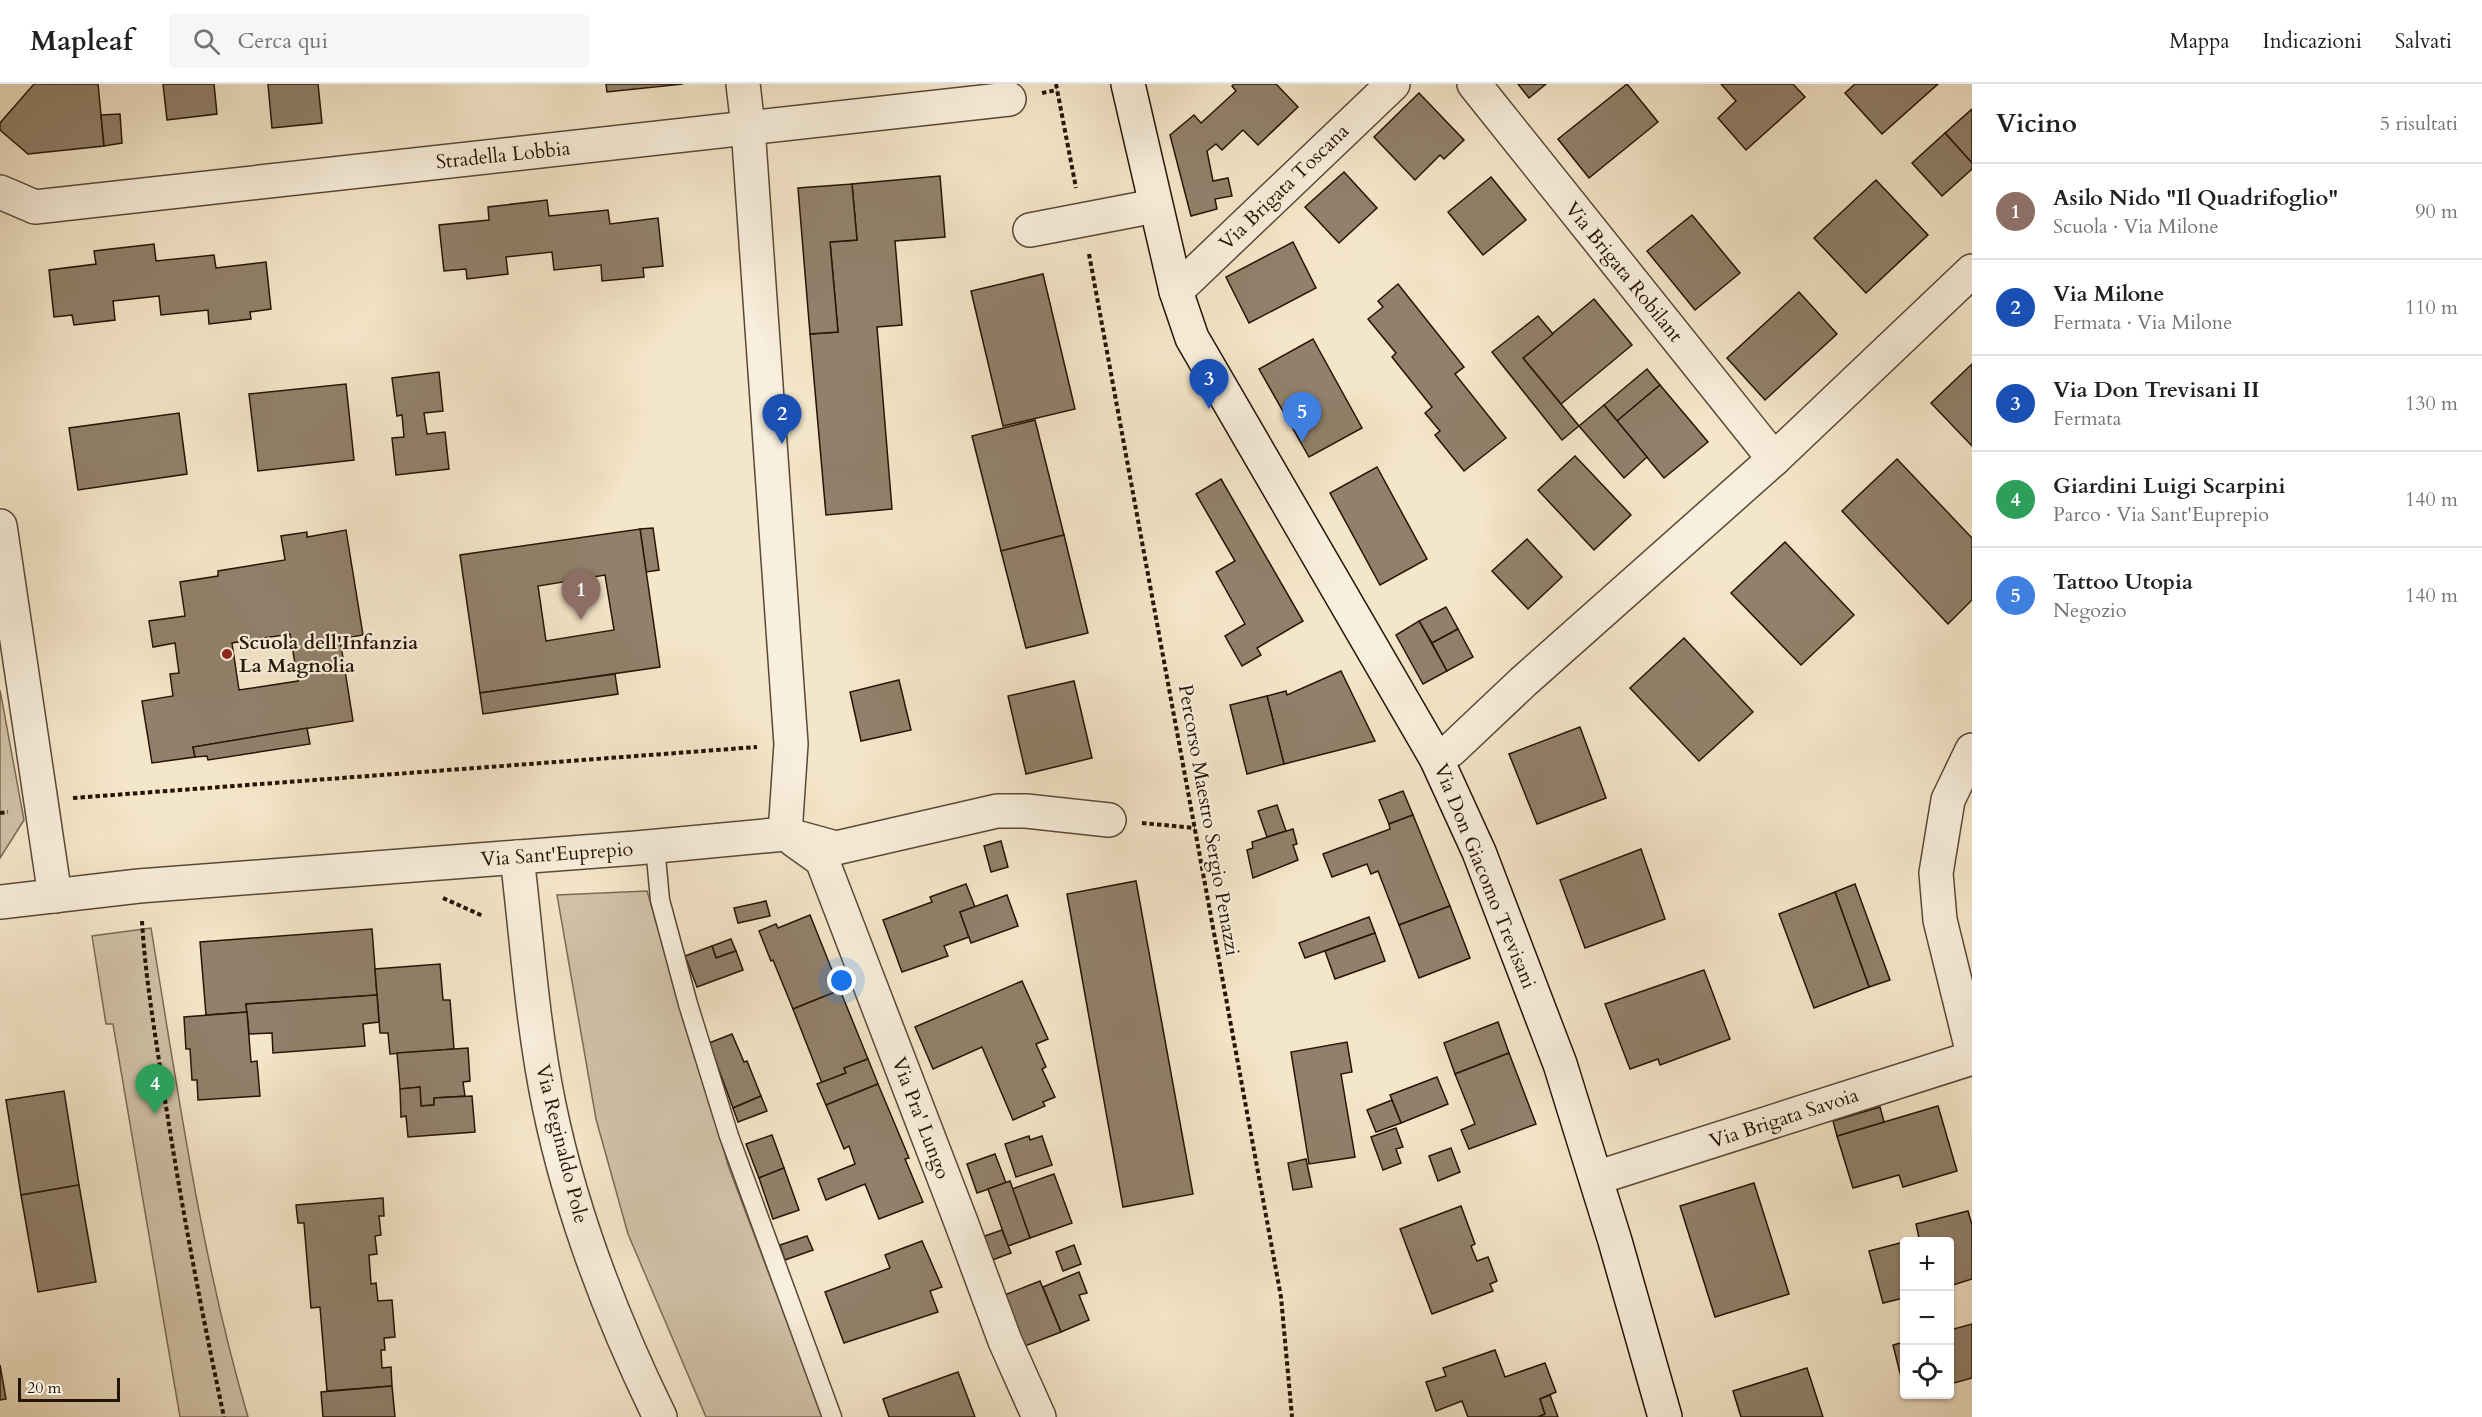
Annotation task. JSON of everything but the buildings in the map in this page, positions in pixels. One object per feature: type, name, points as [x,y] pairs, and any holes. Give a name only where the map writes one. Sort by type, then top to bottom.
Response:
[{"type":"street","points":[[743,84],[748,127],[791,744],[785,834]]},
{"type":"street","name":"Via Don Giacomo Trevisani","points":[[1128,84],[1176,291],[1192,338],[1436,758],[1479,852],[1560,1064],[1596,1178],[1665,1417]]},
{"type":"street","name":"Via Brigata Toscana","points":[[1176,291],[1393,84]]},
{"type":"street","name":"Via Brigata Robilant","points":[[1474,84],[1774,459]]},
{"type":"street","name":"Stradella Lobbia","points":[[0,192],[35,207],[1009,99]]},
{"type":"street","points":[[1030,230],[1155,206]]},
{"type":"street","points":[[1436,758],[1451,750],[1523,682],[1774,459],[1972,271]]},
{"type":"street","points":[[0,526],[55,896]]},
{"type":"street","points":[[1972,750],[1948,800],[1936,873],[1940,920],[1972,1050]]},
{"type":"street","name":"Via Sant'Euprepio","points":[[0,902],[151,885],[785,834],[836,848],[997,811],[1026,811],[1109,820]]},
{"type":"street","name":"Via Pra' Lungo","points":[[785,834],[822,860],[962,1221],[1005,1341],[1039,1417]]},
{"type":"street","name":"Via Reginaldo Pole","points":[[517,856],[540,1054],[549,1106],[583,1232],[633,1363],[660,1417]]},
{"type":"street","name":"Via Brigata Savoia","points":[[1596,1178],[1972,1058]]},
{"type":"lane","points":[[655,846],[660,900],[688,1004],[729,1136],[832,1417]]},
{"type":"path","points":[[1056,84],[1077,194]]},
{"type":"path","name":"Percorso Maestro Sergio Penazzi","points":[[1087,242],[1281,1297],[1292,1417]]},
{"type":"path","points":[[41,800],[791,744]]},
{"type":"path","points":[[1109,820],[1195,828]]},
{"type":"path","points":[[142,921],[144,959],[171,1142],[202,1315],[224,1417]]},
{"type":"shaded area","points":[[0,690],[24,820],[0,858]]},
{"type":"shaded area","points":[[647,891],[729,1168],[823,1417],[706,1417],[628,1234],[596,1119],[557,895]]},
{"type":"shaded area","points":[[151,928],[181,1113],[204,1235],[231,1357],[248,1417],[180,1417],[113,1024],[106,1024],[92,936]]},
{"type":"place","name":"Via Don Trevisani II","points":[[1209,409]]},
{"type":"place","name":"Tattoo Utopia","points":[[1302,442]]},
{"type":"place","name":"Via Milone","points":[[782,444]]},
{"type":"place","name":"Asilo Nido \"Il Quadrifoglio\"","points":[[581,620]]},
{"type":"place","name":"Scuola dell'Infanzia La Magnolia","points":[[227,654]]},
{"type":"place","name":"Giardini Luigi Scarpini","points":[[155,1114]]}]
